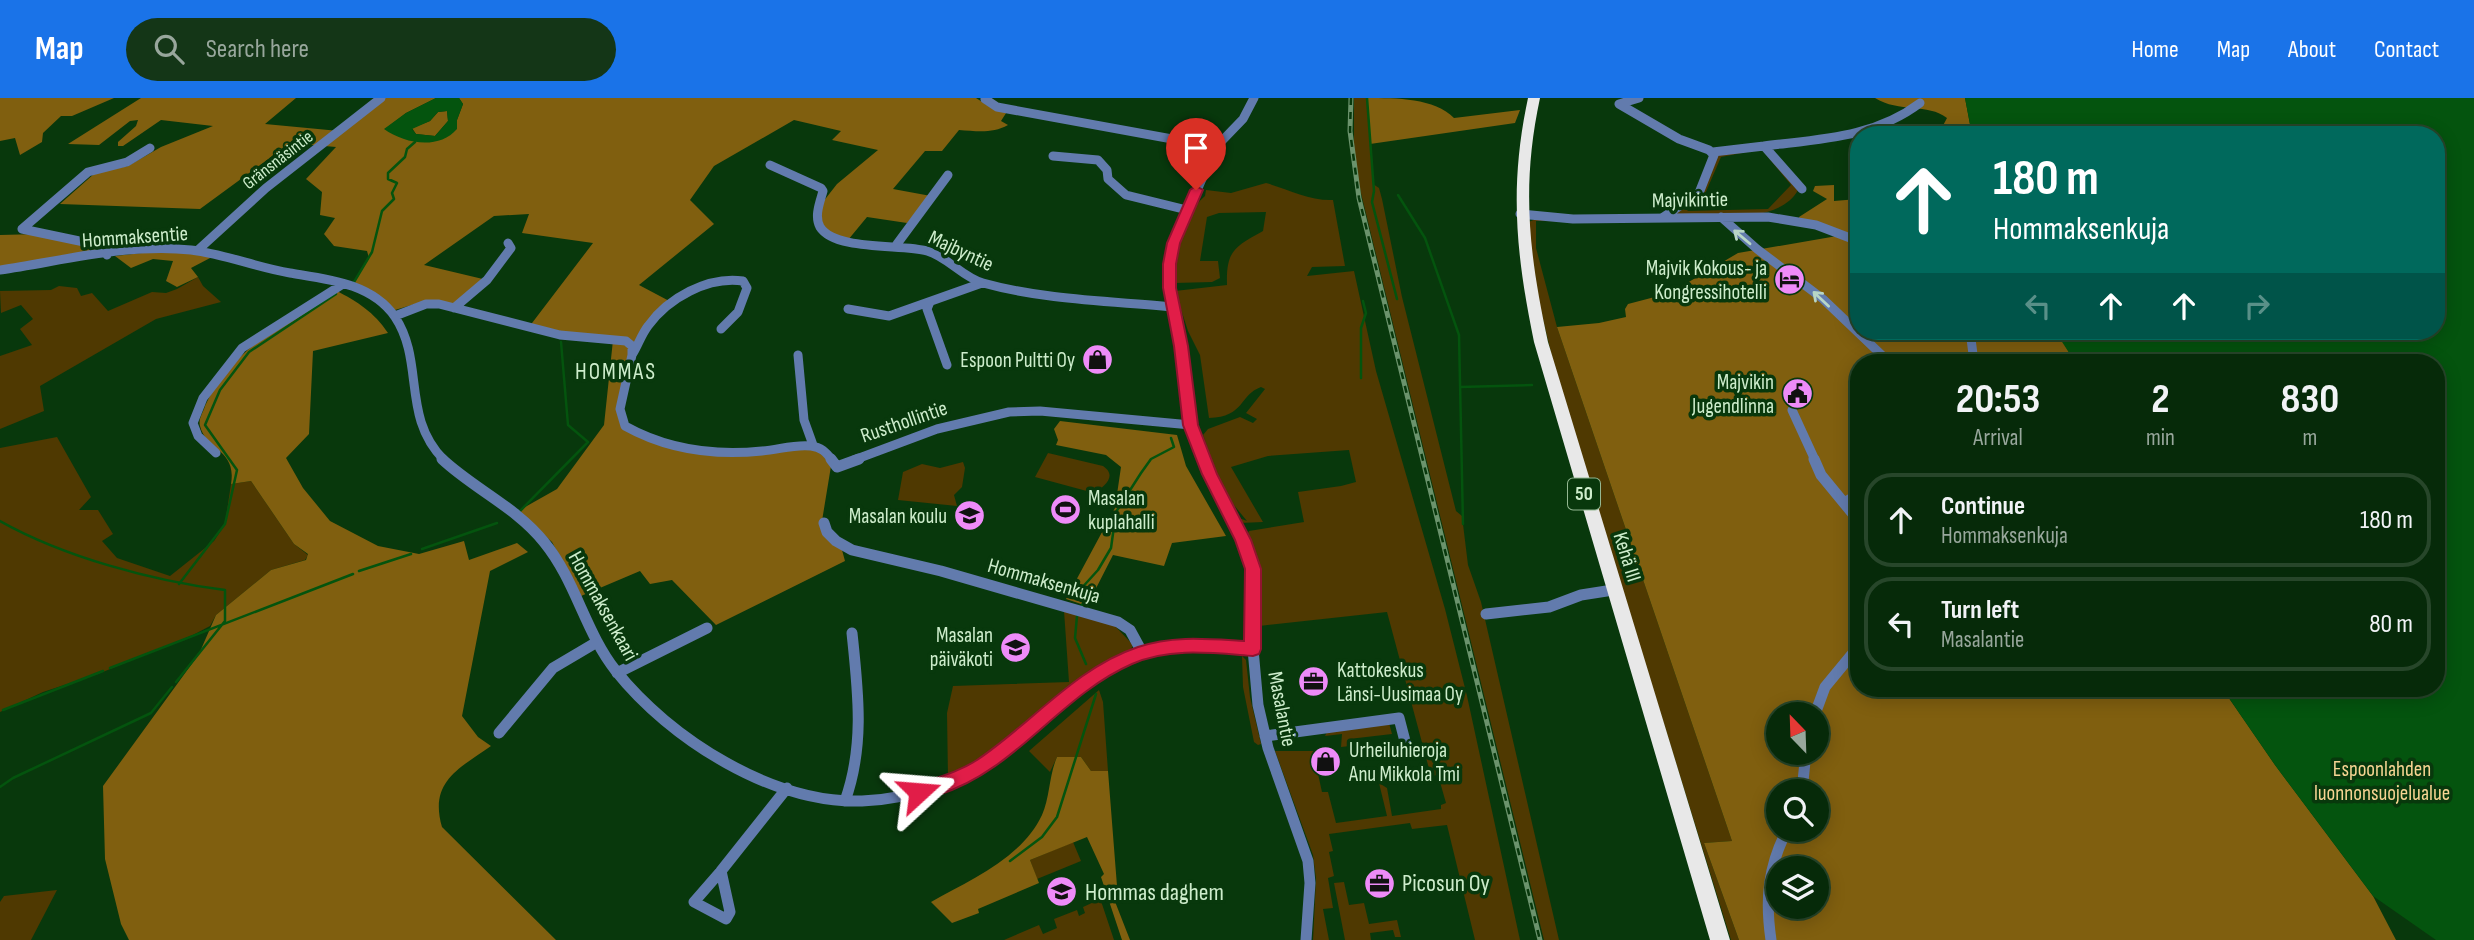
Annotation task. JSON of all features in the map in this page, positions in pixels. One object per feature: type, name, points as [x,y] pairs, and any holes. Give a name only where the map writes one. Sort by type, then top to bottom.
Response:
[{"type":"highway","name":"Kehä III","points":[[1534,98],[1522,160],[1520,214],[1525,264],[1541,342],[1613,590],[1720,940]]},
{"type":"street","name":"Gränsnäsintie","points":[[198,250],[267,188],[381,98]]},
{"type":"street","name":"Masalantie","points":[[1254,98],[1243,119],[1216,147],[1187,210],[1169,264],[1172,307],[1181,346],[1191,425],[1209,474],[1243,540],[1253,569],[1253,649],[1258,705],[1265,736],[1308,861],[1310,883],[1306,940]]},
{"type":"street","points":[[1639,98],[1619,104],[1679,139],[1713,152],[1850,133]]},
{"type":"street","points":[[985,99],[997,107],[1216,147]]},
{"type":"street","points":[[1875,126],[1909,113],[1920,103]]},
{"type":"street","points":[[1764,146],[1802,189]]},
{"type":"street","points":[[107,255],[108,247],[22,229],[88,172],[127,162],[150,148]]},
{"type":"street","points":[[1662,218],[1699,194],[1713,152]]},
{"type":"street","points":[[1052,156],[1098,160],[1107,170],[1108,179],[1126,195],[1187,210]]},
{"type":"street","name":"Majbyntie","points":[[770,166],[816,185],[823,191],[815,208],[815,217],[819,227],[834,239],[853,243],[897,244],[940,256],[973,280],[982,283],[1061,297],[1172,307]]},
{"type":"street","points":[[897,244],[948,175]]},
{"type":"street","name":"Majvikintie","points":[[1520,214],[1573,219],[1768,217],[1816,225],[1850,239]]},
{"type":"street","points":[[1722,219],[1823,299],[1850,325]]},
{"type":"street","points":[[454,308],[487,280],[511,248],[508,243]]},
{"type":"street","name":"Hommaksentie","points":[[0,270],[145,251],[198,250],[348,285]]},
{"type":"street","points":[[632,355],[640,346],[648,325],[681,297],[711,283],[743,281],[747,288],[745,299],[734,319],[721,329]]},
{"type":"street","points":[[848,309],[889,316],[982,283]]},
{"type":"street","points":[[216,453],[198,436],[193,423],[203,398],[250,341],[348,285],[370,295],[394,316],[426,304],[454,308],[560,335],[626,341],[632,346],[632,355],[620,409],[625,426],[640,435],[688,452],[754,452],[813,445],[804,420],[798,355]]},
{"type":"street","points":[[930,302],[927,309],[947,365]]},
{"type":"street","name":"Hommaksenkaari","points":[[394,316],[402,330],[415,409],[429,444],[457,475],[536,532],[561,568],[597,642],[617,673],[668,726],[722,759],[787,788],[826,799],[865,802],[919,792],[944,785],[981,767],[1100,673],[1142,652]]},
{"type":"street","points":[[1866,340],[1881,354]]},
{"type":"street","points":[[1792,410],[1821,475],[1850,510]]},
{"type":"street","name":"Rusthollintie","points":[[813,445],[827,451],[837,467],[910,438],[985,417],[1062,413],[1191,425]]},
{"type":"street","points":[[1844,503],[1850,500]]},
{"type":"street","name":"Hommaksenkuja","points":[[824,523],[827,532],[836,541],[852,550],[941,571],[1118,622],[1130,630],[1142,652]]},
{"type":"street","points":[[1486,614],[1549,607],[1590,593],[1613,590]]},
{"type":"street","points":[[617,673],[707,628]]},
{"type":"street","points":[[845,801],[854,772],[860,720],[852,633]]},
{"type":"street","points":[[499,733],[553,668],[597,642]]},
{"type":"street","points":[[1142,652],[1190,645],[1253,649]]},
{"type":"street","points":[[1819,702],[1825,687],[1850,657]]},
{"type":"street","points":[[1265,736],[1399,718],[1406,745]]},
{"type":"street","points":[[721,871],[787,788]]},
{"type":"street","points":[[1771,940],[1765,905],[1770,866],[1781,842]]},
{"type":"shaded area","points":[[0,98],[114,98],[72,116],[61,116],[43,133],[42,142],[20,155],[15,138],[0,141]]},
{"type":"shaded area","points":[[141,98],[296,98],[265,124],[339,131],[381,98],[436,98],[406,113],[385,129],[436,141],[457,120],[463,104],[459,98],[976,98],[987,105],[1008,110],[1001,121],[1008,125],[990,131],[959,130],[942,151],[925,151],[893,189],[931,196],[907,223],[867,217],[848,240],[836,237],[822,226],[819,207],[837,184],[878,150],[832,140],[841,131],[794,120],[714,166],[690,200],[714,224],[639,285],[673,303],[648,325],[632,355],[620,409],[625,426],[688,452],[813,445],[832,460],[821,527],[842,550],[845,561],[716,625],[672,580],[650,584],[640,571],[581,596],[552,542],[518,511],[557,489],[604,425],[613,340],[529,327],[593,243],[522,233],[529,214],[494,216],[424,265],[487,280],[454,308],[425,301],[395,310],[354,282],[369,258],[367,251],[334,246],[324,234],[335,218],[320,215],[322,192],[306,179],[336,147],[290,143],[200,209],[60,204],[95,173],[128,166],[161,147],[213,126],[161,120],[123,146],[118,146],[118,142],[136,126],[138,120],[130,121],[99,145],[68,144]]},
{"type":"shaded area","points":[[436,98],[459,98],[463,104],[457,120],[457,129],[450,136],[432,142],[412,141],[384,129],[406,113]],"holes":[[[447,111],[448,121],[435,136],[416,134],[412,129],[430,121],[438,112]]]},
{"type":"shaded area","points":[[1354,98],[1367,98],[1373,184],[1379,188],[1382,199],[1402,297],[1456,511],[1462,516],[1468,565],[1481,602],[1559,940],[1544,940],[1359,185],[1354,155]]},
{"type":"shaded area","points":[[1367,98],[1426,103],[1446,111],[1454,118],[1520,110],[1515,123],[1370,144]]},
{"type":"shaded area","points":[[1875,98],[1965,98],[1970,126],[1943,126],[1947,118],[1939,113],[1884,103]]},
{"type":"shaded area","name":"Espoonlahden luonnonsuojelualue","points":[[1965,98],[2474,98],[2474,940],[2436,940],[2373,896],[2275,765],[2228,697],[2445,697],[2445,354],[2070,354],[2061,340],[2445,340],[2445,126],[1970,126]]},
{"type":"shaded area","points":[[447,111],[448,121],[435,136],[416,134],[412,128],[430,121],[438,112]]},
{"type":"shaded area","points":[[1763,148],[1798,190],[1789,201],[1776,209],[1761,213],[1726,217],[1678,216],[1674,213],[1701,194],[1718,153]],"holes":[[[1763,151],[1791,185],[1768,209],[1687,211],[1705,194],[1721,157]]]},
{"type":"shaded area","points":[[1266,183],[1307,197],[1333,200],[1345,266],[1312,267],[1307,276],[1354,271],[1376,371],[1445,609],[1467,696],[1520,940],[1475,940],[1447,825],[1412,829],[1410,823],[1329,834],[1333,851],[1329,852],[1334,876],[1328,878],[1333,908],[1323,909],[1329,940],[1313,940],[1316,879],[1313,855],[1275,751],[1313,751],[1322,792],[1328,792],[1336,823],[1387,816],[1379,783],[1387,788],[1392,816],[1441,809],[1441,805],[1446,803],[1438,775],[1431,776],[1387,612],[1259,626],[1259,580],[1247,535],[1249,531],[1304,522],[1298,492],[1356,482],[1349,450],[1268,456],[1231,467],[1263,522],[1240,523],[1224,494],[1239,518],[1247,521],[1223,492],[1203,435],[1208,429],[1240,417],[1253,423],[1257,419],[1246,413],[1265,389],[1261,387],[1254,391],[1229,414],[1209,418],[1200,355],[1188,331],[1175,291],[1227,285],[1230,257],[1245,241],[1263,231],[1266,212],[1219,213],[1207,217],[1200,261],[1218,261],[1220,278],[1212,282],[1174,283],[1180,248],[1187,224],[1206,190],[1231,193]]},
{"type":"shaded area","points":[[1834,185],[1834,201],[1850,200],[1850,239],[1800,223],[1799,217],[1827,199],[1813,191],[1815,186]]},
{"type":"shaded area","points":[[1536,219],[1684,222],[1536,221],[1536,248],[1557,327],[1732,841],[1704,843],[1739,940],[1731,940],[1559,386],[1536,290],[1526,223]]},
{"type":"shaded area","points":[[39,234],[108,247],[107,255],[0,270],[0,235]]},
{"type":"shaded area","points":[[1837,236],[1850,242],[1850,340],[2062,340],[2070,354],[1850,354],[1850,697],[2228,697],[2275,765],[2373,896],[2396,940],[1739,940],[1704,843],[1732,841],[1557,327],[1626,317],[1625,309],[1628,304],[1670,293],[1738,253]]},
{"type":"shaded area","points":[[160,251],[195,251],[212,257],[191,268],[198,277],[177,287],[166,281],[173,261],[153,259],[131,268],[115,256]]},
{"type":"shaded area","points":[[198,277],[203,286],[221,302],[156,319],[40,386],[44,411],[0,429],[0,356],[32,345],[20,329],[33,319],[21,305],[1,313],[0,291],[51,290],[59,286],[77,288],[81,296],[92,293],[108,311],[152,292],[166,293],[177,289]]},
{"type":"shaded area","points":[[335,290],[365,308],[388,333],[313,351],[309,434],[286,458],[303,488],[330,521],[378,546],[419,554],[464,541],[469,560],[517,543],[528,552],[490,571],[462,716],[478,737],[491,746],[449,778],[443,788],[439,812],[442,827],[556,940],[129,940],[121,924],[105,859],[103,786],[199,654],[216,615],[271,570],[306,560],[308,554],[294,544],[251,481],[231,484],[230,464],[203,434],[200,418],[216,386],[244,353],[279,326]]},
{"type":"shaded area","points":[[1060,421],[1177,435],[1186,466],[1226,536],[1172,543],[1164,566],[1113,555],[1087,606],[1066,599],[1115,508],[1121,467],[1106,455],[1056,445],[1058,440],[1054,429]]},
{"type":"shaded area","points":[[57,437],[91,497],[79,510],[98,510],[113,534],[102,541],[117,558],[170,576],[214,541],[225,524],[231,484],[251,481],[294,544],[308,555],[305,560],[271,570],[216,615],[210,626],[193,635],[98,674],[43,692],[0,712],[0,448]]},
{"type":"shaded area","points":[[1048,453],[1103,466],[1109,474],[1108,481],[1094,493],[1035,477]]},
{"type":"shaded area","points":[[963,462],[965,468],[962,487],[954,495],[957,506],[898,500],[903,472],[922,464],[940,468]]},
{"type":"shaded area","points":[[1064,611],[1115,626],[1133,645],[1130,651],[976,765],[948,778],[947,713],[953,686],[1069,682]]},
{"type":"shaded area","points":[[1242,656],[1246,660],[1250,697],[1261,744],[1258,745],[1254,742],[1243,687]]},
{"type":"shaded area","points":[[1099,690],[1103,702],[1108,771],[1091,771],[1081,757],[1057,757],[1050,772],[1029,751]]},
{"type":"shaded area","points":[[1389,723],[1392,734],[1349,739],[1350,746],[1341,747],[1342,734],[1325,736],[1327,732]]},
{"type":"shaded area","points":[[1057,757],[1081,757],[1091,771],[1108,771],[1117,886],[1114,899],[1130,940],[1122,940],[1101,877],[1104,874],[1087,837],[1030,860],[1039,883],[978,909],[979,913],[952,923],[931,902],[994,866],[1022,844],[1042,815]]},
{"type":"shaded area","points":[[1073,842],[1081,861],[1037,879],[1030,860]]},
{"type":"shaded area","points":[[1344,882],[1349,905],[1364,903],[1369,924],[1397,920],[1401,937],[1395,937],[1393,930],[1370,933],[1371,940],[1345,940],[1334,883]]},
{"type":"shaded area","points":[[1097,889],[1114,940],[1004,940],[1039,925],[1043,934],[1057,928],[1054,919],[1077,910],[1079,916],[1085,913],[1083,907],[1094,902],[1090,892]]},
{"type":"shaded area","points":[[57,890],[31,940],[0,940],[0,902],[4,896]]},
{"type":"waterway","points":[[1367,98],[1374,191],[1372,202],[1397,299]]},
{"type":"waterway","points":[[354,282],[372,252],[382,211],[394,199],[392,193],[397,183],[388,179],[388,173],[405,157],[407,149],[415,142]]},
{"type":"waterway","points":[[1398,195],[1425,238],[1459,335],[1460,387]]},
{"type":"waterway","points":[[180,583],[225,524],[237,470],[205,425],[220,390],[249,352],[336,294]]},
{"type":"waterway","points":[[1361,378],[1361,328],[1366,313],[1363,301]]},
{"type":"waterway","points":[[520,511],[588,442],[568,425],[561,342]]},
{"type":"waterway","points":[[1460,387],[1532,385]]},
{"type":"waterway","points":[[1460,387],[1463,524]]},
{"type":"waterway","points":[[1082,605],[1084,601],[1079,591],[1098,570],[1111,548],[1116,512],[1151,459],[1174,447],[1171,438]]},
{"type":"waterway","points":[[0,521],[80,556],[139,574],[180,583]]},
{"type":"waterway","points":[[422,549],[497,523]]},
{"type":"waterway","points":[[359,571],[411,554]]},
{"type":"waterway","points":[[222,625],[353,574]]},
{"type":"waterway","points":[[180,583],[225,590],[225,621],[222,625]]},
{"type":"waterway","points":[[1077,616],[1075,638],[1086,664]]},
{"type":"waterway","points":[[110,668],[222,625]]},
{"type":"waterway","points":[[176,682],[222,625]]},
{"type":"waterway","points":[[3,710],[103,671]]},
{"type":"waterway","points":[[0,787],[13,778],[151,713],[172,687]]},
{"type":"waterway","points":[[1010,861],[1042,837],[1057,817],[1096,694]]},
{"type":"railway","points":[[1351,98],[1350,131],[1359,198],[1540,940]]},
{"type":"place","name":"Majvik Kokous- ja Kongressihotelli","points":[[1790,280]]},
{"type":"place","name":"Espoon Pultti Oy","points":[[1098,360]]},
{"type":"place","name":"Majvikin Jugendlinna","points":[[1797,394]]},
{"type":"place","name":"Masalan kuplahalli","points":[[1065,510]]},
{"type":"place","name":"Masalan koulu","points":[[970,516]]},
{"type":"place","name":"Masalan päiväkoti","points":[[1016,647]]},
{"type":"place","name":"Kattokeskus Länsi-Uusimaa Oy","points":[[1314,682]]},
{"type":"place","name":"Urheiluhieroja Anu Mikkola Tmi","points":[[1326,762]]},
{"type":"place","name":"Picosun Oy","points":[[1379,883]]},
{"type":"place","name":"Hommas daghem","points":[[1062,892]]},
{"type":"district","name":"HOMMAS","points":[[616,372]]},
{"type":"route","points":[[919,792],[944,785],[981,767],[1020,738],[1070,694],[1122,660],[1142,652],[1190,645],[1253,649],[1253,569],[1243,540],[1209,474],[1191,425],[1181,346],[1172,307],[1169,264],[1174,243],[1196,190]]}]
